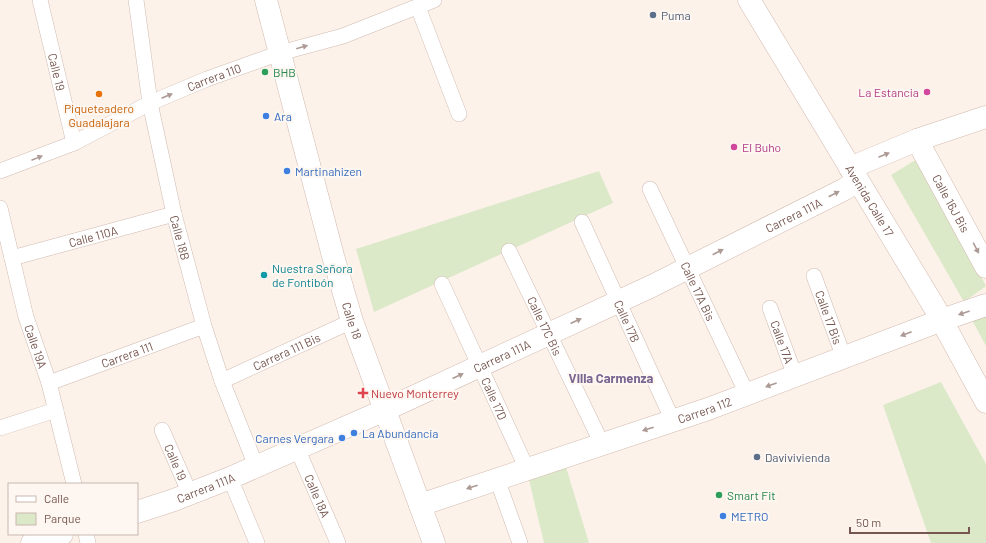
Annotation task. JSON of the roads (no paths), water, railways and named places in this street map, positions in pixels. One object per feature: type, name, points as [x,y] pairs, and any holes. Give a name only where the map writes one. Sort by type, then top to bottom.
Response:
[{"type":"street","name":"Calle 19","points":[[40,0],[74,143]]},
{"type":"street","name":"Calle 18B","points":[[136,0],[150,103],[174,214],[204,326],[222,381],[256,466]]},
{"type":"street","name":"Calle 18","points":[[266,0],[331,249],[352,321],[434,543]]},
{"type":"street","name":"Carrera 110","points":[[0,171],[74,143],[150,103],[207,79],[280,54],[343,36],[434,0]]},
{"type":"street","name":"Avenida Calle 17","points":[[749,0],[942,320],[986,402]]},
{"type":"street","points":[[418,7],[459,114]]},
{"type":"street","name":"Carrera 111A","points":[[138,512],[190,494],[230,478],[385,410],[480,366],[687,268],[845,189],[854,175],[918,140],[986,117]]},
{"type":"street","name":"Calle 16J Bis","points":[[918,140],[986,267]]},
{"type":"street","name":"Calle 17A Bis","points":[[650,188],[747,394]]},
{"type":"street","name":"Calle 19A","points":[[0,208],[26,317],[49,383],[74,483]]},
{"type":"street","name":"Calle 110A","points":[[12,258],[174,214]]},
{"type":"street","name":"Calle 17B","points":[[582,222],[673,420]]},
{"type":"street","name":"Calle 17C Bis","points":[[509,251],[602,444]]},
{"type":"street","name":"Calle 17 Bis","points":[[814,276],[844,358]]},
{"type":"street","name":"Calle 17D","points":[[442,284],[528,469]]},
{"type":"street","name":"Carrera 112","points":[[420,505],[747,394],[942,320],[986,305]]},
{"type":"street","name":"Calle 17A","points":[[770,308],[796,376]]},
{"type":"street","name":"Carrera 111 Bis","points":[[222,381],[352,321]]},
{"type":"street","name":"Carrera 111","points":[[49,383],[204,326]]},
{"type":"street","points":[[0,428],[56,410]]},
{"type":"street","name":"Calle 19","points":[[162,430],[190,494]]},
{"type":"street","name":"Calle 18A","points":[[298,448],[338,543]]},
{"type":"street","points":[[230,478],[257,543]]},
{"type":"street","points":[[497,479],[520,543]]},
{"type":"street","points":[[32,543],[59,535]]},
{"type":"place","name":"Puma","points":[[653,15]]},
{"type":"place","name":"BHB","points":[[265,72]]},
{"type":"place","name":"La Estancia","points":[[927,92]]},
{"type":"place","name":"Piqueteadero Guadalajara","points":[[99,94]]},
{"type":"place","name":"Ara","points":[[266,116]]},
{"type":"place","name":"El Buho","points":[[734,147]]},
{"type":"place","name":"Martinahizen","points":[[287,171]]},
{"type":"place","name":"Nuestra Señora de Fontibón","points":[[264,275]]},
{"type":"place","name":"Nuevo Monterrey","points":[[363,393]]},
{"type":"place","name":"La Abundancia","points":[[354,433]]},
{"type":"place","name":"Carnes Vergara","points":[[342,438]]},
{"type":"place","name":"Davivivienda","points":[[757,457]]},
{"type":"place","name":"Smart Fit","points":[[719,495]]},
{"type":"place","name":"METRO","points":[[723,516]]},
{"type":"district","name":"Villa Carmenza","points":[[611,378]]}]
